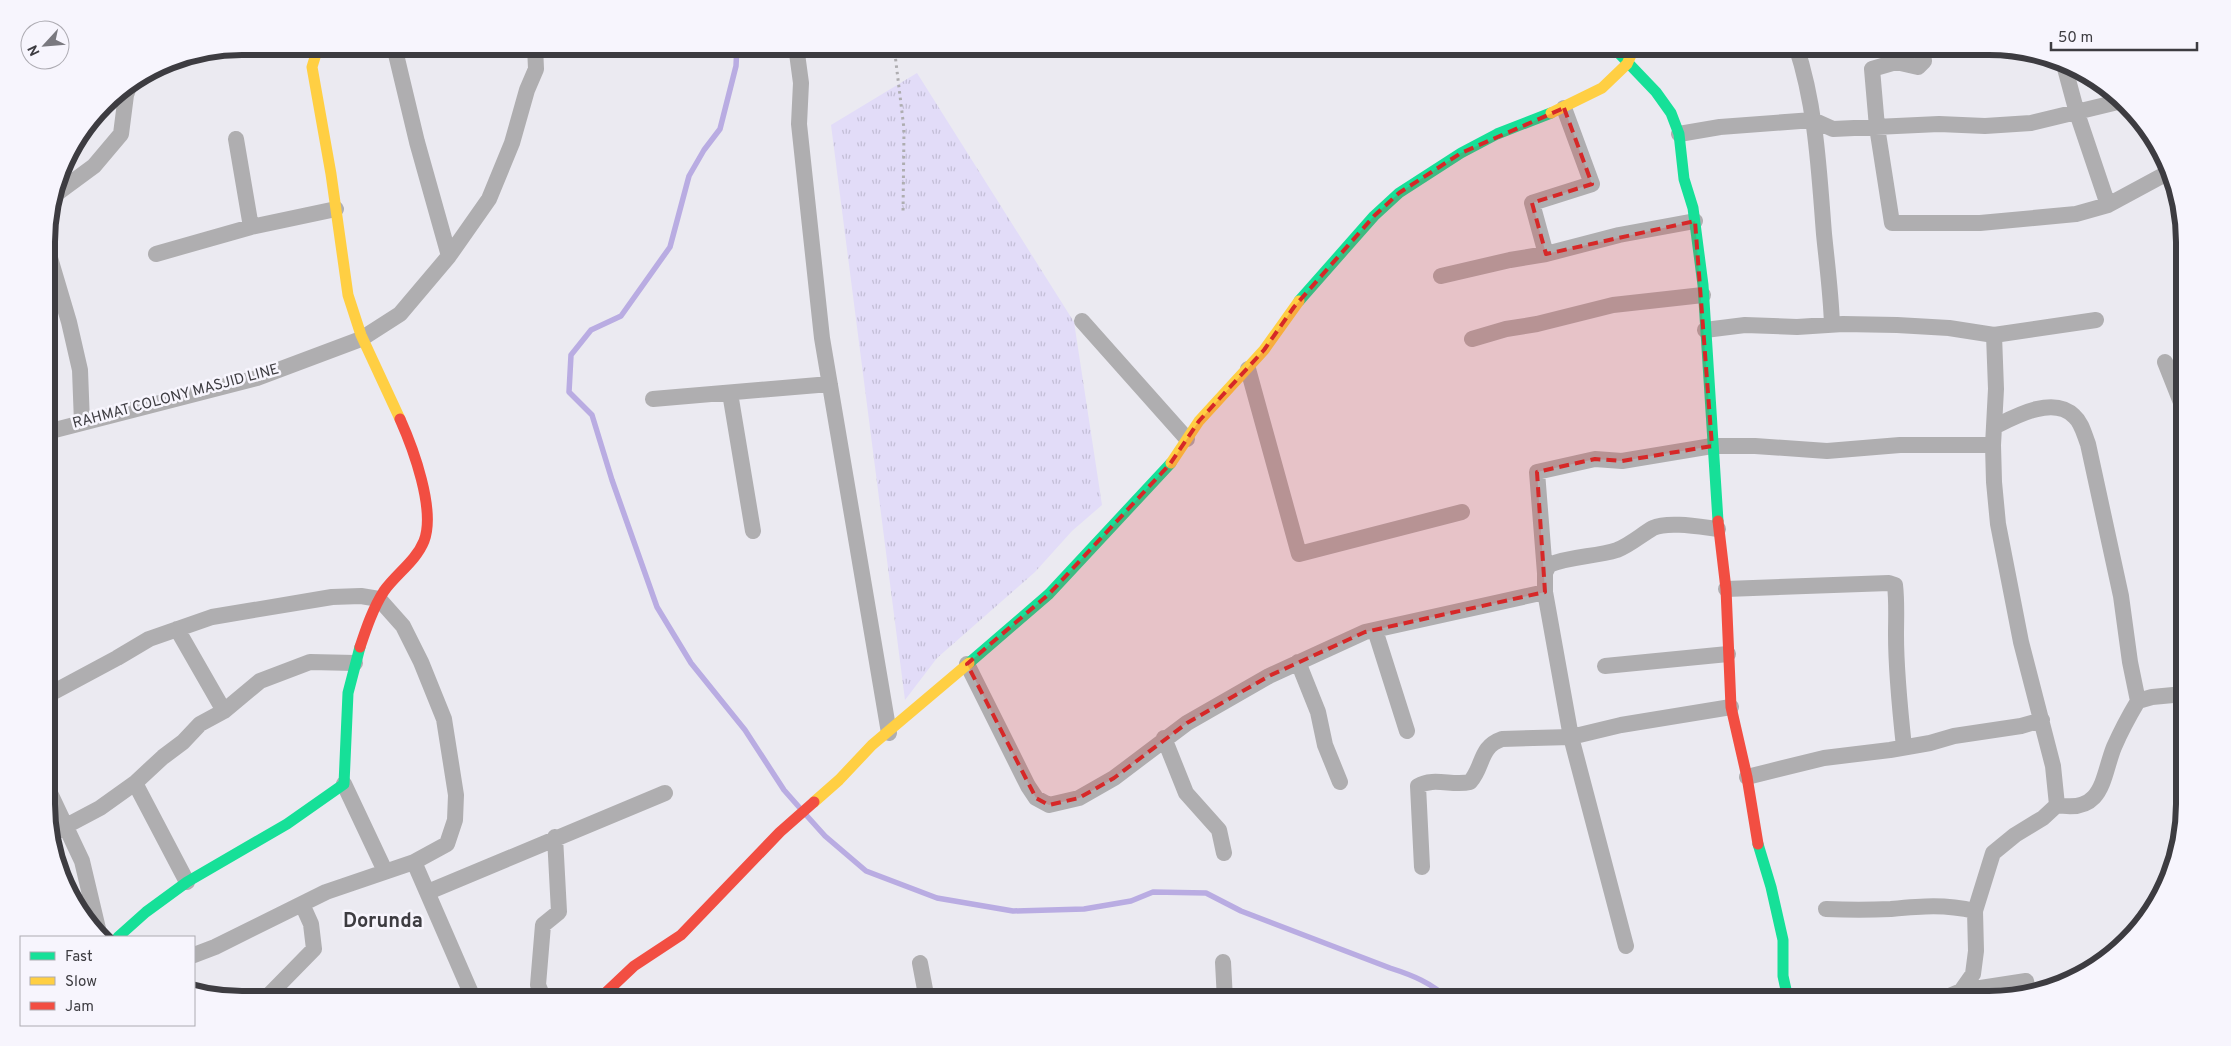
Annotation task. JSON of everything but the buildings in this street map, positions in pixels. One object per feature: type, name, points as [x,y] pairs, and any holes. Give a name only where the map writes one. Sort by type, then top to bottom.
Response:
[{"type":"street","points":[[316,55],[312,67],[336,209],[342,268],[361,339],[396,407],[409,439],[422,478],[426,511],[426,534],[422,546],[399,572],[379,600],[355,663],[348,694],[344,784],[385,871]]},
{"type":"street","points":[[396,55],[417,142],[449,256]]},
{"type":"street","name":"RAHMAT COLONY MASJID LINE","points":[[55,430],[257,378],[361,339],[400,314],[449,256],[484,207],[502,172],[512,144],[527,90],[536,69],[536,55]]},
{"type":"street","points":[[797,55],[801,83],[799,124],[822,338],[889,733]]},
{"type":"street","points":[[1620,55],[1656,92],[1671,113],[1679,134],[1684,179],[1693,208],[1703,295],[1718,529],[1726,589],[1731,707],[1747,778],[1759,850],[1771,887],[1783,940],[1782,976],[1786,991]]},
{"type":"street","points":[[608,991],[634,966],[681,935],[780,832],[838,780],[872,746],[1049,594],[1170,464],[1199,421],[1248,369],[1294,307],[1374,216],[1399,193],[1461,153],[1497,134],[1564,108],[1602,88],[1627,64],[1631,55]]},
{"type":"street","points":[[1798,55],[1813,120],[1821,180],[1832,325]]},
{"type":"street","points":[[1923,55],[1924,61],[1918,68],[1896,62],[1872,69],[1878,127],[1892,223],[1980,223],[2076,214],[2108,205],[2163,175]]},
{"type":"street","points":[[2066,71],[2077,113],[2108,205]]},
{"type":"street","points":[[63,189],[94,166],[121,134],[126,96]]},
{"type":"street","points":[[1679,134],[1720,128],[1813,120],[1833,129],[1939,124],[1986,126],[2022,124],[2114,103]]},
{"type":"street","points":[[1546,254],[1532,203],[1592,184],[1564,108]]},
{"type":"street","points":[[236,139],[251,227]]},
{"type":"street","points":[[156,254],[251,227],[336,209]]},
{"type":"street","points":[[1441,276],[1510,260],[1546,254],[1619,235],[1695,221]]},
{"type":"street","points":[[55,275],[69,322],[80,370],[82,423]]},
{"type":"street","points":[[1472,339],[1506,329],[1537,324],[1613,305],[1703,295]]},
{"type":"street","points":[[1705,330],[1744,325],[1797,327],[1898,325],[1949,328],[1994,335],[2096,320]]},
{"type":"street","points":[[1082,321],[1187,439]]},
{"type":"street","points":[[1994,335],[1996,380],[1993,445],[1998,524],[2008,584],[2021,642],[2053,766],[2057,804]]},
{"type":"street","points":[[2165,362],[2176,390]]},
{"type":"street","points":[[1248,369],[1299,554],[1462,512]]},
{"type":"street","points":[[653,399],[830,384]]},
{"type":"street","points":[[730,393],[753,531]]},
{"type":"street","points":[[1994,427],[2023,412],[2043,408],[2061,409],[2073,415],[2082,427],[2088,444],[2105,532],[2121,596],[2130,662],[2138,701],[2114,749],[2101,790],[2087,802],[2071,807],[2057,804]]},
{"type":"street","points":[[1626,946],[1571,737],[1544,592],[1545,573],[1537,472],[1595,460],[1622,461],[1712,446],[1755,446],[1827,451],[1900,445],[1993,445]]},
{"type":"street","points":[[1545,573],[1549,564],[1617,550],[1655,527],[1666,525],[1718,529]]},
{"type":"street","points":[[1726,589],[1889,583],[1895,585],[1898,607],[1896,635],[1899,699],[1904,746]]},
{"type":"street","points":[[967,664],[1028,786],[1036,798],[1049,805],[1078,798],[1114,778],[1164,738],[1187,723],[1269,676],[1365,632],[1544,592]]},
{"type":"street","points":[[55,691],[149,639],[212,617],[332,597],[361,596],[379,600],[403,626],[431,685],[444,719],[456,795],[455,820],[447,844],[414,862],[326,892],[215,947],[195,955]]},
{"type":"street","points":[[176,629],[224,711]]},
{"type":"street","points":[[1375,630],[1406,731]]},
{"type":"street","points":[[1605,666],[1728,654]]},
{"type":"street","points":[[58,831],[100,808],[135,783],[163,757],[183,742],[200,724],[224,711],[260,681],[283,670],[310,662],[355,663]]},
{"type":"street","points":[[1298,662],[1318,712],[1325,745],[1340,782]]},
{"type":"street","points":[[2138,701],[2152,696],[2176,694]]},
{"type":"street","points":[[1422,866],[1418,786],[1425,782],[1455,784],[1470,782],[1476,775],[1484,754],[1492,743],[1502,739],[1571,737],[1620,726],[1731,707]]},
{"type":"street","points":[[1747,778],[1824,758],[1890,750],[2042,720]]},
{"type":"street","points":[[1164,738],[1186,793],[1219,830],[1224,853]]},
{"type":"street","points":[[135,783],[187,882]]},
{"type":"street","points":[[119,936],[146,912],[187,882],[287,824],[344,784]]},
{"type":"street","points":[[428,892],[555,837],[665,793]]},
{"type":"street","points":[[1956,991],[1973,974],[1976,951],[1975,911],[1993,853],[2015,835],[2043,818],[2057,804]]},
{"type":"street","points":[[55,805],[82,861],[96,921]]},
{"type":"street","points":[[540,991],[538,985],[543,926],[559,912],[555,837]]},
{"type":"street","points":[[414,862],[470,991]]},
{"type":"street","points":[[272,991],[314,949],[311,924],[302,904]]},
{"type":"street","points":[[1826,909],[1891,909],[1918,905],[1954,906],[1975,911]]},
{"type":"street","points":[[1223,962],[1225,991]]},
{"type":"street","points":[[920,963],[925,991]]},
{"type":"street","points":[[1978,991],[2026,982],[2027,987]]},
{"type":"path","points":[[895,55],[904,129],[903,214]]},
{"type":"highlighted area","points":[[1564,108],[1592,184],[1532,203],[1546,254],[1695,221],[1712,446],[1622,461],[1595,459],[1537,472],[1545,592],[1365,632],[1269,676],[1187,723],[1114,778],[1079,798],[1049,805],[1036,798],[967,664],[1049,594],[1170,464],[1199,421],[1264,350],[1294,307],[1374,216],[1399,193],[1461,153]]},
{"type":"green space","points":[[917,73],[1074,322],[1102,505],[1072,531],[1035,572],[937,658],[905,700],[831,125]]},
{"type":"waterway","points":[[737,55],[736,66],[720,129],[704,150],[689,176],[670,247],[621,316],[591,330],[571,355],[569,392],[592,415],[612,480],[657,607],[691,663],[745,730],[784,790],[799,807]]},
{"type":"waterway","points":[[807,816],[825,836],[866,871],[937,898],[1013,911],[1084,909],[1131,901],[1153,892],[1206,893],[1241,911],[1414,977],[1439,991]]},
{"type":"traffic: fast","points":[[1621,55],[1656,92],[1671,113],[1679,134],[1684,179],[1693,208],[1703,285],[1718,521]]},
{"type":"traffic: fast","points":[[1299,301],[1374,216],[1399,193],[1461,153],[1497,134],[1551,113]]},
{"type":"traffic: fast","points":[[969,663],[1049,594],[1171,463]]},
{"type":"traffic: fast","points":[[119,936],[146,912],[187,882],[287,824],[344,784],[348,693],[360,647]]},
{"type":"traffic: fast","points":[[1758,844],[1771,887],[1783,940],[1783,976],[1786,991]]},
{"type":"traffic: slow","points":[[316,55],[312,67],[331,174],[348,295],[361,335],[400,419]]},
{"type":"traffic: slow","points":[[1551,113],[1602,88],[1627,64],[1631,55]]},
{"type":"traffic: slow","points":[[1171,463],[1199,421],[1264,350],[1299,301]]},
{"type":"traffic: slow","points":[[814,802],[839,780],[872,745],[969,663]]},
{"type":"traffic: jam","points":[[360,647],[380,598],[416,555],[424,541],[427,528],[425,496],[421,479],[400,419]]},
{"type":"traffic: jam","points":[[1718,521],[1726,589],[1731,707],[1747,777],[1758,844]]},
{"type":"traffic: jam","points":[[608,991],[634,966],[681,935],[780,832],[814,802]]},
{"type":"district","name":"Dorunda","points":[[383,922]]}]
